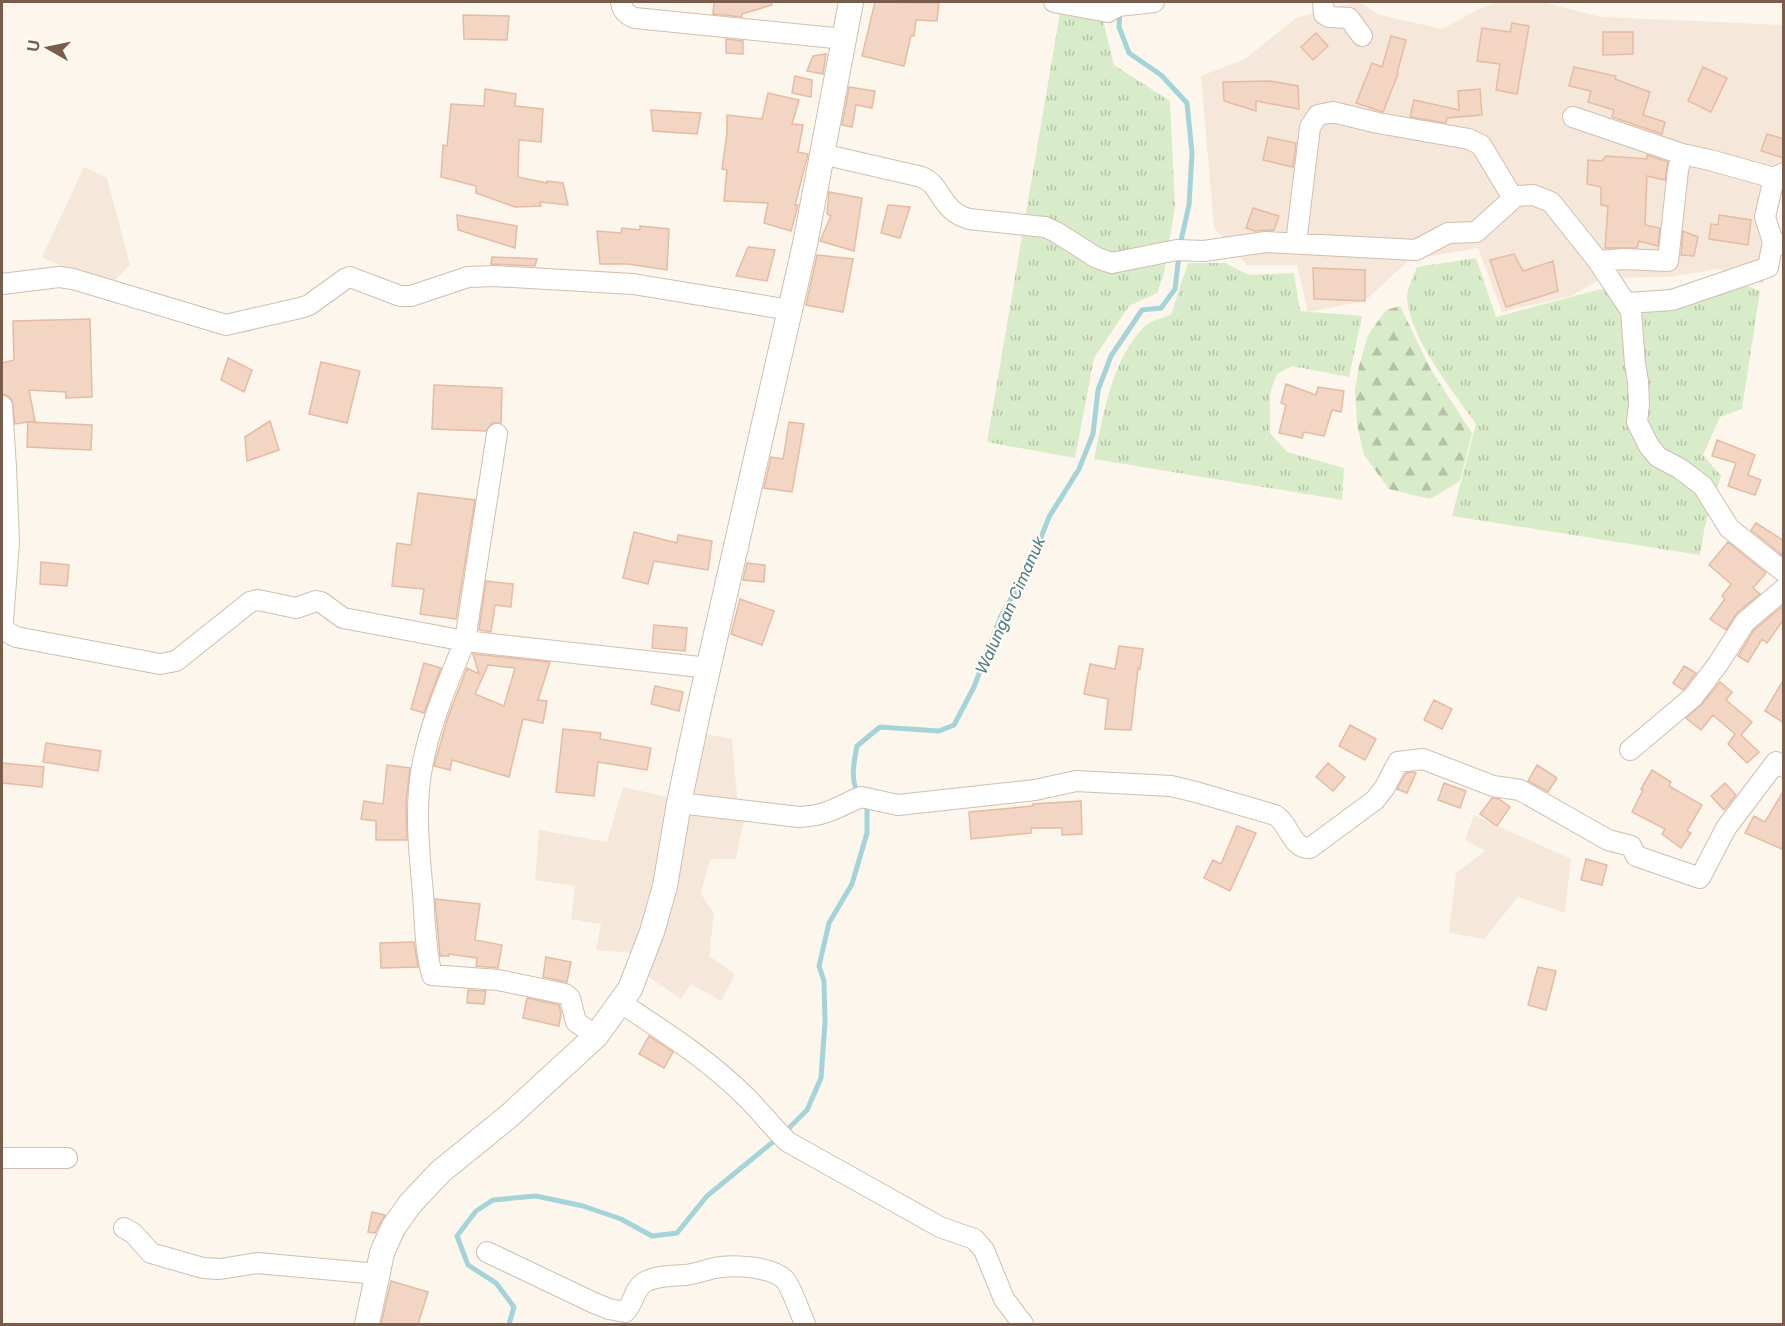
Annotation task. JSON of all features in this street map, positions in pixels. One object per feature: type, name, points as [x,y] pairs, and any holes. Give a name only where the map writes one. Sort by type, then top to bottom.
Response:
[{"type":"street","points":[[621,2],[627,15],[635,18],[843,39]]},
{"type":"street","points":[[367,1324],[382,1253],[393,1228],[419,1192],[440,1172],[509,1116],[596,1036],[630,989],[660,910],[679,803],[805,244],[851,2]]},
{"type":"street","points":[[1054,2],[1104,11],[1110,11],[1122,5],[1154,2]]},
{"type":"street","points":[[1323,2],[1323,11],[1326,16],[1348,18],[1362,36]]},
{"type":"street","points":[[1296,243],[1310,127],[1315,118],[1325,113],[1333,112],[1378,123],[1469,139],[1481,146],[1512,198]]},
{"type":"street","points":[[1573,117],[1682,154],[1779,176],[1765,217],[1778,244],[1768,267],[1672,300],[1628,303]]},
{"type":"street","points":[[822,154],[922,177],[931,183],[950,210],[959,216],[1045,227],[1105,262],[1118,263],[1177,250],[1204,251],[1266,242],[1416,250],[1448,234],[1476,232],[1512,198],[1533,195],[1551,202],[1628,303],[1631,311],[1639,404],[1637,422],[1649,446],[1658,457],[1679,468],[1704,486],[1729,528],[1784,572]]},
{"type":"street","points":[[1598,261],[1623,259],[1668,261],[1678,170],[1682,154]]},
{"type":"street","points":[[2,284],[59,277],[73,279],[226,325],[309,305],[350,277],[400,296],[411,296],[468,278],[494,276],[633,284],[790,310]]},
{"type":"street","points":[[2,406],[9,542],[3,621],[4,630],[9,634],[149,662],[170,663],[176,662],[254,600],[296,608],[316,601],[350,619],[465,641],[709,669]]},
{"type":"street","points":[[497,434],[465,641],[442,696],[422,766],[419,788],[419,844],[426,945],[432,975],[498,980],[565,994],[570,998],[574,1019],[596,1036]]},
{"type":"street","points":[[1630,750],[1693,697],[1745,622],[1784,589]]},
{"type":"street","points":[[679,803],[799,816],[819,816],[861,797],[898,805],[1035,790],[1076,781],[1171,786],[1275,815],[1281,819],[1298,845],[1307,849],[1375,800],[1385,787],[1396,765],[1423,759],[1493,786],[1520,790],[1608,840],[1631,846],[1636,856],[1700,878],[1726,828],[1781,759]]},
{"type":"street","points":[[621,1003],[683,1043],[747,1098],[788,1142],[940,1227],[974,1239],[984,1250],[1004,1299],[1023,1324]]},
{"type":"street","points":[[2,1158],[67,1158]]},
{"type":"street","points":[[124,1228],[133,1233],[151,1253],[203,1268],[220,1269],[257,1263],[378,1274]]},
{"type":"street","points":[[488,1252],[594,1303],[625,1312],[638,1288],[644,1282],[721,1267],[756,1268],[783,1277],[805,1324]]},
{"type":"shaded area","points":[[1359,2],[1380,15],[1442,29],[1485,6],[1501,2],[1542,2],[1601,17],[1783,25],[1783,156],[1763,284],[1718,269],[1669,277],[1603,278],[1571,296],[1502,312],[1478,248],[1409,260],[1365,301],[1308,312],[1297,265],[1247,265],[1214,228],[1201,76],[1245,59],[1296,18]]},
{"type":"shaded area","points":[[84,167],[107,178],[130,265],[110,285],[83,277],[42,257]]},
{"type":"shaded area","points":[[700,733],[732,739],[738,805],[687,799]]},
{"type":"shaded area","points":[[623,787],[667,797],[654,894],[630,953],[596,950],[601,924],[571,919],[575,886],[535,880],[539,830],[607,842]]},
{"type":"shaded area","points":[[685,810],[744,819],[736,859],[710,859],[701,894],[714,914],[709,956],[735,974],[721,1001],[691,984],[681,999],[640,971]]},
{"type":"shaded area","points":[[1474,815],[1571,859],[1565,913],[1518,897],[1484,939],[1449,933],[1456,873],[1485,851],[1465,840]]},
{"type":"green space","points":[[1060,13],[1103,20],[1114,65],[1170,101],[1175,208],[1164,273],[1157,293],[1129,306],[1094,358],[1075,458],[987,442]]},
{"type":"green space","points":[[1476,258],[1496,317],[1605,288],[1642,311],[1747,286],[1760,291],[1742,409],[1720,417],[1703,455],[1721,476],[1705,526],[1700,555],[1452,516],[1476,424],[1424,347],[1410,314],[1407,294],[1417,267]]},
{"type":"green space","points":[[1188,263],[1225,263],[1249,275],[1294,273],[1300,311],[1362,316],[1349,377],[1292,366],[1277,374],[1270,393],[1270,433],[1287,452],[1344,468],[1342,500],[1094,459],[1110,388],[1124,354],[1145,326],[1171,315]]},
{"type":"green space","points":[[1400,306],[1431,370],[1472,433],[1460,481],[1430,499],[1389,489],[1364,455],[1357,424],[1355,390],[1368,335],[1386,310]]},
{"type":"building","points":[[714,2],[771,2],[772,5],[742,14],[742,17],[713,14]]},
{"type":"building","points":[[875,2],[939,3],[937,21],[916,20],[914,36],[911,36],[904,66],[862,56]]},
{"type":"building","points":[[463,15],[509,16],[507,40],[464,39]]},
{"type":"building","points":[[1512,23],[1529,26],[1517,94],[1496,90],[1500,64],[1477,61],[1482,28],[1510,32]]},
{"type":"building","points":[[1603,32],[1633,32],[1633,54],[1603,55]]},
{"type":"building","points":[[1316,33],[1328,46],[1313,60],[1301,47]]},
{"type":"building","points":[[1391,36],[1406,40],[1398,74],[1383,112],[1356,103],[1372,63],[1382,67]]},
{"type":"building","points":[[726,39],[743,41],[743,54],[726,53]]},
{"type":"building","points":[[826,54],[823,74],[807,71],[813,56]]},
{"type":"building","points":[[1574,67],[1616,76],[1615,79],[1650,92],[1643,115],[1665,122],[1662,134],[1612,117],[1614,110],[1588,102],[1591,91],[1569,86]]},
{"type":"building","points":[[1703,67],[1727,78],[1711,112],[1688,101]]},
{"type":"building","points":[[795,76],[812,80],[811,97],[792,93]]},
{"type":"building","points":[[1270,81],[1298,86],[1299,109],[1256,101],[1256,111],[1224,101],[1223,82]]},
{"type":"building","points":[[849,87],[875,91],[872,108],[856,105],[852,127],[842,125]]},
{"type":"building","points":[[485,89],[516,94],[515,106],[543,109],[541,142],[519,140],[518,177],[547,183],[547,181],[563,183],[568,205],[540,202],[541,206],[515,207],[476,193],[476,186],[441,177],[443,145],[447,146],[451,104],[484,106]]},
{"type":"building","points":[[1480,89],[1482,115],[1447,118],[1446,123],[1410,117],[1414,100],[1459,110],[1458,91]]},
{"type":"building","points":[[768,93],[799,100],[792,124],[803,125],[798,152],[808,154],[791,231],[764,223],[768,203],[724,201],[727,170],[722,169],[727,115],[762,119]]},
{"type":"building","points":[[651,110],[701,113],[697,134],[653,131]]},
{"type":"building","points":[[1767,134],[1784,139],[1784,158],[1761,151]]},
{"type":"building","points":[[1268,137],[1296,143],[1293,167],[1263,160]]},
{"type":"building","points":[[1647,155],[1668,162],[1665,180],[1647,176],[1645,225],[1660,228],[1658,246],[1639,241],[1637,248],[1605,248],[1608,206],[1601,205],[1601,187],[1587,184],[1588,160],[1602,161],[1606,156],[1647,159]]},
{"type":"building","points":[[829,192],[862,198],[854,251],[820,241],[831,216],[827,214]]},
{"type":"building","points":[[888,205],[910,207],[900,238],[881,233]]},
{"type":"building","points":[[1253,208],[1279,216],[1274,230],[1255,231],[1246,228]]},
{"type":"building","points":[[457,215],[517,226],[515,248],[458,230]]},
{"type":"building","points":[[1719,215],[1751,220],[1748,245],[1709,239],[1711,224],[1718,225]]},
{"type":"building","points":[[640,226],[669,229],[667,270],[628,264],[600,264],[597,231],[621,233],[622,228],[640,230]]},
{"type":"building","points":[[1683,231],[1698,237],[1694,256],[1681,255]]},
{"type":"building","points":[[748,247],[775,250],[767,281],[736,276]]},
{"type":"building","points":[[1514,254],[1523,271],[1553,261],[1558,291],[1506,307],[1490,260]]},
{"type":"building","points":[[817,255],[853,259],[843,312],[806,305]]},
{"type":"building","points":[[492,257],[537,259],[535,266],[491,264]]},
{"type":"building","points":[[1313,268],[1365,270],[1365,301],[1314,299]]},
{"type":"building","points":[[90,319],[92,397],[66,398],[66,392],[29,390],[35,421],[15,424],[12,400],[2,394],[2,363],[14,360],[13,321]]},
{"type":"building","points":[[228,358],[252,370],[244,392],[221,380]]},
{"type":"building","points":[[321,362],[360,371],[347,423],[309,414]]},
{"type":"building","points":[[1286,384],[1316,395],[1318,387],[1344,391],[1341,412],[1332,410],[1324,436],[1304,432],[1302,438],[1279,433],[1286,405],[1281,403]]},
{"type":"building","points":[[434,385],[502,388],[501,423],[492,423],[486,431],[432,429]]},
{"type":"building","points":[[270,421],[279,450],[247,461],[245,437]]},
{"type":"building","points":[[28,422],[92,425],[91,450],[27,447]]},
{"type":"building","points":[[789,422],[804,424],[792,492],[764,488],[771,457],[783,459]]},
{"type":"building","points":[[1717,440],[1755,455],[1748,475],[1761,480],[1755,495],[1728,486],[1736,463],[1712,456]]},
{"type":"building","points":[[418,493],[475,500],[456,619],[420,614],[424,589],[392,586],[397,543],[411,545]]},
{"type":"building","points":[[1756,523],[1784,541],[1782,555],[1751,530]]},
{"type":"building","points":[[634,532],[677,543],[678,535],[712,541],[708,570],[654,561],[648,584],[623,578]]},
{"type":"building","points":[[1728,542],[1766,573],[1753,588],[1760,594],[1737,613],[1726,630],[1710,619],[1725,599],[1722,596],[1731,584],[1709,565]]},
{"type":"building","points":[[41,562],[69,565],[67,586],[40,584]]},
{"type":"building","points":[[747,563],[765,565],[764,582],[743,580]]},
{"type":"building","points":[[486,581],[513,584],[511,607],[495,605],[491,632],[479,630]]},
{"type":"building","points":[[740,599],[774,611],[762,645],[731,634]]},
{"type":"building","points":[[1784,605],[1784,619],[1767,643],[1762,639],[1748,662],[1738,656],[1754,630]]},
{"type":"building","points":[[654,625],[687,628],[685,651],[652,648]]},
{"type":"building","points":[[1119,646],[1143,649],[1140,669],[1138,668],[1131,730],[1105,729],[1108,699],[1084,694],[1090,664],[1115,669]]},
{"type":"building","points":[[473,654],[550,662],[538,700],[547,701],[543,723],[523,719],[509,777],[452,760],[450,770],[434,766],[448,717],[467,668],[479,674]],"holes":[[[488,665],[515,668],[504,706],[475,694]]]},
{"type":"building","points":[[424,663],[441,668],[424,713],[411,709]]},
{"type":"building","points":[[1684,666],[1696,673],[1683,690],[1673,683]]},
{"type":"building","points":[[1784,679],[1784,723],[1765,711]]},
{"type":"building","points":[[1720,682],[1732,692],[1726,700],[1752,722],[1741,735],[1759,752],[1747,763],[1728,744],[1735,734],[1713,715],[1701,730],[1686,718],[1702,704]]},
{"type":"building","points":[[655,686],[683,692],[679,711],[651,704]]},
{"type":"building","points":[[1434,700],[1452,709],[1442,729],[1424,720]]},
{"type":"building","points":[[1350,725],[1376,739],[1365,760],[1339,746]]},
{"type":"building","points":[[563,729],[601,733],[600,739],[651,748],[647,770],[598,762],[594,796],[556,792]]},
{"type":"building","points":[[46,743],[101,751],[98,771],[43,762]]},
{"type":"building","points":[[2,763],[44,767],[42,787],[2,783]]},
{"type":"building","points":[[1328,763],[1345,777],[1333,791],[1316,777]]},
{"type":"building","points":[[387,765],[410,768],[406,802],[407,840],[376,840],[376,821],[361,819],[364,801],[383,804]]},
{"type":"building","points":[[1537,765],[1557,778],[1548,792],[1528,781]]},
{"type":"building","points":[[1652,770],[1671,782],[1669,786],[1702,805],[1687,831],[1691,833],[1681,848],[1662,834],[1665,829],[1632,812]]},
{"type":"building","points":[[1406,773],[1416,773],[1407,793],[1397,789]]},
{"type":"building","points":[[1444,783],[1466,791],[1460,808],[1438,800]]},
{"type":"building","points":[[1725,783],[1736,795],[1724,810],[1711,796]]},
{"type":"building","points":[[1784,790],[1784,850],[1745,833],[1754,816],[1765,822]]},
{"type":"building","points":[[1492,798],[1499,799],[1510,807],[1497,826],[1480,814]]},
{"type":"building","points":[[1081,801],[1082,834],[1062,835],[1062,828],[1031,828],[1031,833],[971,839],[969,812]]},
{"type":"building","points":[[1237,826],[1256,833],[1230,891],[1204,878],[1213,860],[1221,864]]},
{"type":"building","points":[[1586,859],[1607,865],[1602,885],[1581,880]]},
{"type":"building","points":[[435,899],[480,904],[475,940],[502,945],[498,968],[476,966],[477,958],[449,954],[449,956],[440,956]]},
{"type":"building","points":[[414,942],[418,967],[381,968],[380,943]]},
{"type":"building","points":[[546,957],[571,962],[567,982],[543,977]]},
{"type":"building","points":[[1538,967],[1556,971],[1546,1010],[1528,1005]]},
{"type":"building","points":[[468,990],[486,991],[484,1004],[467,1003]]},
{"type":"building","points":[[527,998],[559,1005],[561,1013],[559,1026],[523,1018]]},
{"type":"building","points":[[649,1036],[673,1052],[664,1068],[639,1054]]},
{"type":"building","points":[[372,1212],[385,1215],[375,1233],[368,1232]]},
{"type":"building","points":[[391,1281],[428,1292],[418,1324],[381,1324]]},
{"type":"waterway","name":"Walungan Cimanuk","points":[[1120,11],[1119,27],[1129,53],[1161,75],[1187,103],[1192,153],[1189,205],[1180,245]]},
{"type":"waterway","name":"Walungan Cimanuk","points":[[858,793],[853,776],[857,746],[880,727],[939,731],[954,725],[974,687],[1001,616],[1029,568],[1049,517],[1079,469],[1093,434],[1098,390],[1111,356],[1142,310],[1161,308],[1175,289],[1179,255]]},
{"type":"waterway","name":"Walungan Cimanuk","points":[[509,1324],[514,1307],[496,1283],[468,1265],[457,1236],[476,1211],[493,1200],[536,1196],[583,1206],[621,1219],[652,1236],[677,1233],[707,1196],[785,1132],[807,1110],[821,1078],[825,1022],[824,981],[819,966],[829,923],[852,884],[867,833],[865,803]]}]
